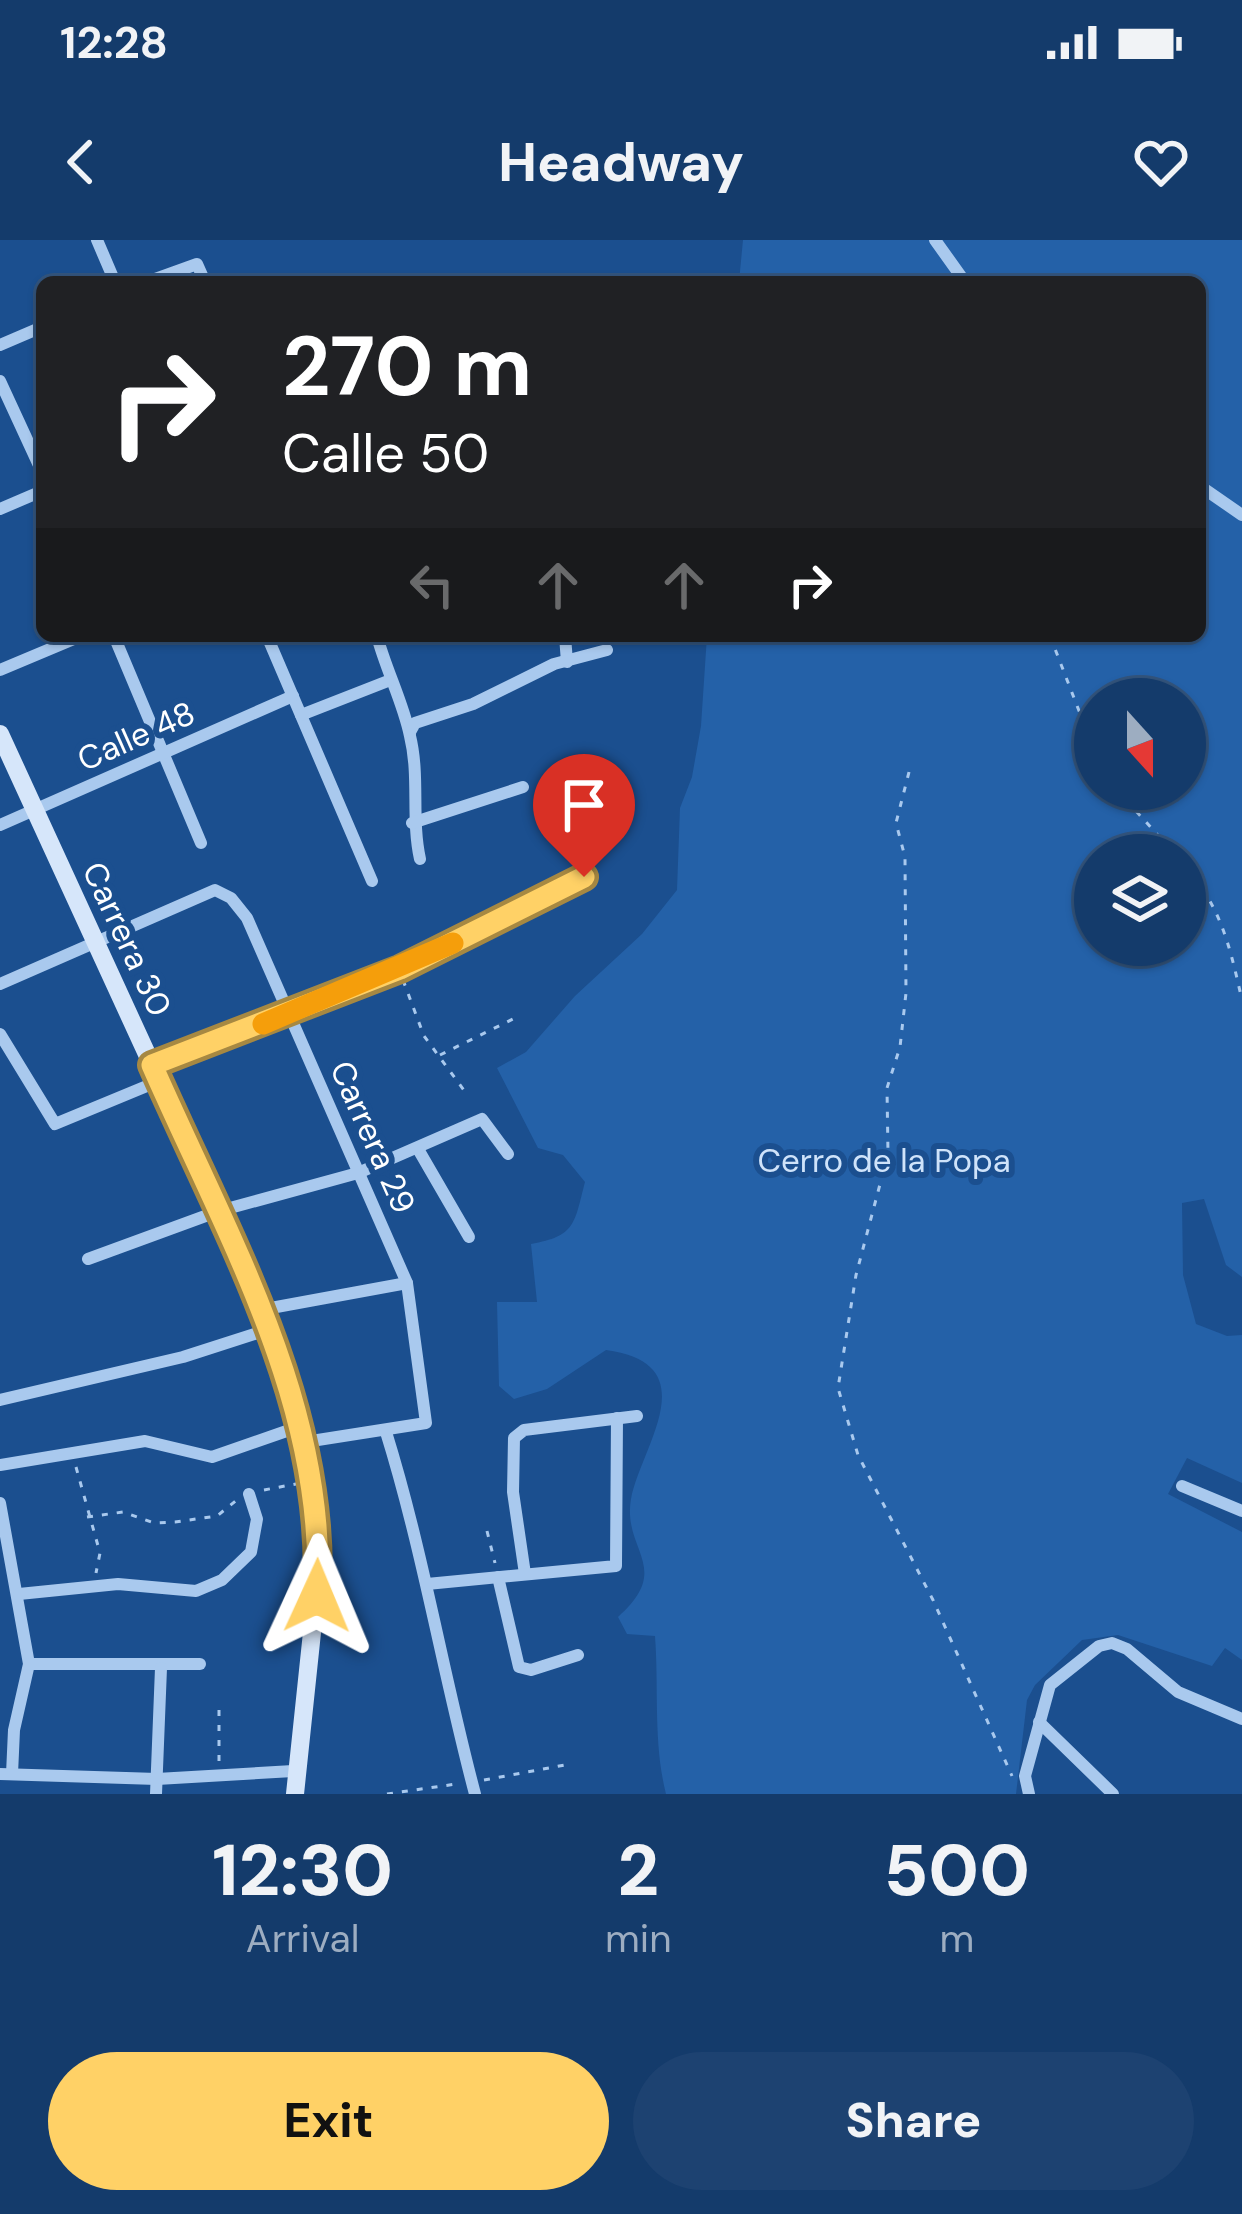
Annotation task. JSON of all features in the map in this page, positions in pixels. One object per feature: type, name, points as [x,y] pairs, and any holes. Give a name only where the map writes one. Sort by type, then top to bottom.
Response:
[{"type":"street","points":[[97,240],[112,276]]},
{"type":"street","points":[[935,240],[961,276]]},
{"type":"street","points":[[164,276],[197,264],[202,276]]},
{"type":"street","points":[[0,345],[36,330]]},
{"type":"street","points":[[0,381],[36,459]]},
{"type":"street","points":[[1206,490],[1242,515]]},
{"type":"street","points":[[0,509],[36,493]]},
{"type":"street","points":[[0,670],[67,642]]},
{"type":"street","points":[[117,642],[201,843]]},
{"type":"street","points":[[270,642],[372,881]]},
{"type":"street","points":[[378,642],[388,681],[410,732],[415,773],[412,823],[420,859]]},
{"type":"street","points":[[565,642],[567,662]]},
{"type":"street","points":[[410,732],[416,722],[608,650]]},
{"type":"street","points":[[301,715],[388,681]]},
{"type":"street","name":"Calle 48","points":[[0,825],[292,696]]},
{"type":"street","name":"Carrera 30","points":[[0,734],[218,1211],[260,1310],[303,1434],[315,1480],[315,1627],[293,1771],[295,1794]]},
{"type":"street","points":[[412,823],[523,787]]},
{"type":"street","points":[[0,1034],[55,1124],[155,1073],[400,969],[584,877]]},
{"type":"street","name":"Carrera 29","points":[[94,940],[222,890],[247,918],[407,1283],[426,1423],[386,1432]]},
{"type":"street","points":[[0,984],[94,940]]},
{"type":"street","points":[[88,1259],[218,1211],[358,1173],[482,1119],[508,1154]]},
{"type":"street","points":[[418,1149],[469,1237]]},
{"type":"street","points":[[260,1310],[407,1283]]},
{"type":"street","points":[[0,1400],[183,1358],[267,1330]]},
{"type":"street","points":[[525,1574],[513,1492],[514,1438],[524,1430],[637,1416]]},
{"type":"street","points":[[427,1584],[616,1566],[617,1418]]},
{"type":"street","points":[[0,1465],[145,1442],[212,1456],[303,1434],[386,1432],[475,1794]]},
{"type":"street","points":[[1182,1486],[1242,1511]]},
{"type":"street","points":[[20,1594],[94,1586],[196,1591],[222,1580],[251,1552],[257,1519],[249,1494]]},
{"type":"street","points":[[0,1503],[29,1664],[7,1730],[6,1774],[156,1787],[219,1774],[293,1771]]},
{"type":"street","points":[[498,1576],[519,1667],[531,1670],[578,1655]]},
{"type":"street","points":[[1027,1791],[1050,1685],[1083,1656],[1112,1642],[1178,1692],[1242,1719]]},
{"type":"street","points":[[29,1664],[161,1668],[200,1664]]},
{"type":"street","points":[[156,1787],[161,1668]]},
{"type":"street","points":[[1039,1722],[1113,1794]]},
{"type":"street","points":[[235,1774],[236,1792]]},
{"type":"path","points":[[1052,642],[1074,698]]},
{"type":"path","points":[[909,772],[896,823],[905,857],[906,993],[900,1047],[887,1088],[888,1154],[856,1275],[838,1388],[858,1455],[933,1600],[1013,1778],[1027,1791]]},
{"type":"path","points":[[1135,810],[1157,834]]},
{"type":"path","points":[[1206,891],[1231,941],[1242,1000]]},
{"type":"path","points":[[400,969],[418,1025],[466,1093]]},
{"type":"path","points":[[440,1055],[513,1018]]},
{"type":"path","points":[[72,1450],[100,1553],[94,1586]]},
{"type":"path","points":[[87,1517],[123,1512],[154,1523],[217,1516],[249,1494],[315,1480]]},
{"type":"path","points":[[488,1531],[498,1576]]},
{"type":"path","points":[[219,1704],[219,1774]]},
{"type":"green space","name":"Cerro de la Popa","points":[[743,240],[1242,240],[1242,1277],[1226,1265],[1204,1199],[1182,1203],[1183,1275],[1196,1324],[1227,1336],[1242,1335],[1242,1483],[1187,1458],[1168,1494],[1242,1532],[1242,1660],[1225,1648],[1212,1666],[1118,1635],[1082,1640],[1035,1685],[1027,1700],[1016,1794],[666,1794],[658,1735],[655,1636],[627,1634],[618,1617],[642,1585],[644,1571],[630,1517],[631,1499],[660,1411],[662,1390],[655,1372],[637,1358],[606,1350],[547,1389],[514,1399],[499,1386],[497,1302],[537,1302],[531,1244],[557,1237],[571,1226],[585,1182],[563,1155],[538,1148],[497,1068],[526,1052],[575,996],[642,934],[677,890],[680,808],[692,777],[707,642],[1206,642],[1206,276],[740,276]]},
{"type":"slow traffic","points":[[263,1024],[453,943]]},
{"type":"route","points":[[317,1596],[315,1480],[301,1426],[246,1277],[152,1065],[400,969],[584,877]]}]
